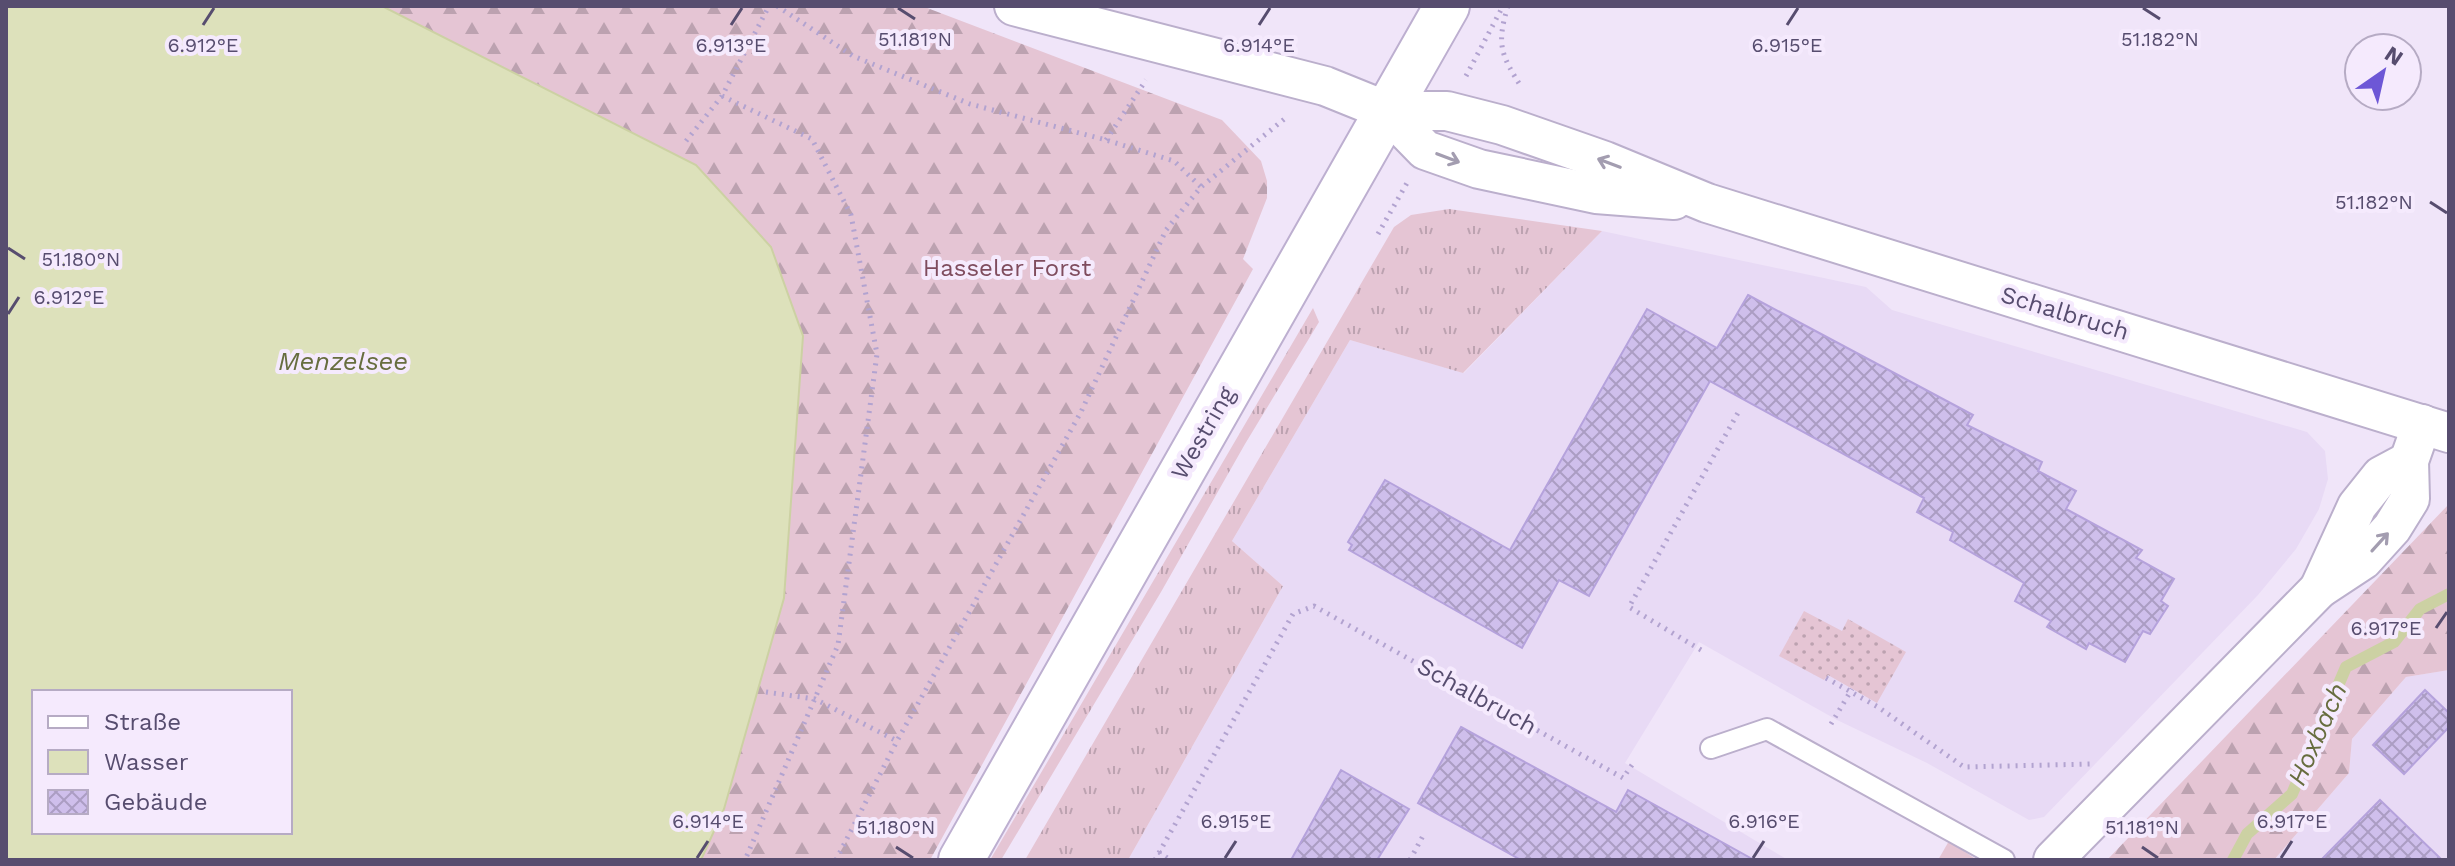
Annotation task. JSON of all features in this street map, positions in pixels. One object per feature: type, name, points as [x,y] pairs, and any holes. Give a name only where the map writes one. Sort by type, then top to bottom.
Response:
[{"type":"main road","name":"Westring","points":[[961,860],[1447,6]]},
{"type":"street","name":"Schalbruch","points":[[1014,6],[1325,86],[1387,111],[1447,111],[1502,125],[1605,161],[1707,203],[2436,429],[2409,461],[2410,499],[2392,528],[2363,560],[2319,589],[2053,860]]},
{"type":"lane","points":[[1711,748],[1767,729],[2004,860]]},
{"type":"path","points":[[686,141],[722,96],[769,6]]},
{"type":"path","points":[[777,6],[853,56],[955,98],[1174,161],[1201,187]]},
{"type":"path","points":[[1508,6],[1501,30],[1503,58],[1522,88]]},
{"type":"path","points":[[1106,140],[1169,46]]},
{"type":"path","points":[[836,860],[897,741],[1081,412],[1166,230],[1201,187],[1325,86]]},
{"type":"path","points":[[722,96],[812,139],[851,215],[877,354],[838,645],[745,860]]},
{"type":"path","points":[[1701,650],[1629,607],[1739,411]]},
{"type":"path","name":"Schalbruch","points":[[1159,852],[1293,614],[1314,606],[1623,778],[1634,762]]},
{"type":"path","points":[[1826,678],[1878,707],[1964,767],[2095,764]]},
{"type":"path","points":[[1831,724],[1851,691]]},
{"type":"path","points":[[766,692],[815,699],[897,741]]},
{"type":"path","points":[[1410,860],[1425,832]]},
{"type":"path","points":[[1155,860],[1159,852],[1170,860]]},
{"type":"shaded area","points":[[1602,231],[1866,287],[1892,310],[2307,432],[2325,451],[2328,479],[2319,509],[2296,549],[2258,595],[2044,817],[2029,820],[1927,763],[1837,720],[1699,642],[1625,763],[1788,860],[1128,860],[1283,586],[1232,541],[1350,340],[1464,373]]},
{"type":"shaded area","points":[[2449,670],[2449,860],[2274,860],[2349,773],[2352,739],[2406,677]]},
{"type":"green space","name":"Hasseler Forst","points":[[382,6],[922,6],[1222,120],[1261,161],[1267,181],[1267,198],[1243,259],[1253,269],[930,860],[701,860],[724,809],[784,598],[803,336]]},
{"type":"green space","points":[[1449,209],[1602,231],[1463,373],[1350,340],[1232,541],[1283,586],[1128,860],[1025,860],[1394,227],[1411,215]]},
{"type":"green space","points":[[1313,308],[1319,322],[1001,860],[990,860]]},
{"type":"green space","points":[[2449,504],[2449,670],[2406,677],[2352,739],[2349,773],[2274,860],[2107,860]]},
{"type":"green space","points":[[1804,611],[1842,631],[1848,619],[1906,652],[1877,703],[1828,675],[1824,680],[1779,656]]},
{"type":"green space","points":[[1949,841],[1977,860],[1938,860]]},
{"type":"water","name":"Menzelsee","points":[[6,6],[382,6],[696,165],[771,247],[803,336],[784,598],[724,809],[701,860],[6,860]]},
{"type":"building","points":[[1748,295],[1973,415],[1967,425],[2042,462],[2038,471],[2076,491],[2066,509],[2142,550],[2136,558],[2174,579],[2161,601],[2168,606],[2150,634],[2143,631],[2125,662],[2089,643],[2086,649],[2047,627],[2051,621],[2015,601],[2024,583],[1950,540],[1953,532],[1917,512],[1924,498],[1710,381],[1589,596],[1559,580],[1522,648],[1349,550],[1352,545],[1348,542],[1385,480],[1510,550],[1647,309],[1717,348]]},
{"type":"building","points":[[2425,690],[2449,713],[2449,727],[2404,774],[2373,745]]},
{"type":"building","points":[[1461,727],[1616,812],[1628,790],[1754,860],[1521,860],[1418,803]]},
{"type":"building","points":[[1341,770],[1409,809],[1377,860],[1291,860]]},
{"type":"building","points":[[2380,800],[2442,860],[2321,860]]},
{"type":"waterway","name":"Hoxbach","points":[[2233,860],[2247,834],[2292,794],[2346,667],[2394,642],[2420,609],[2449,594]]}]
